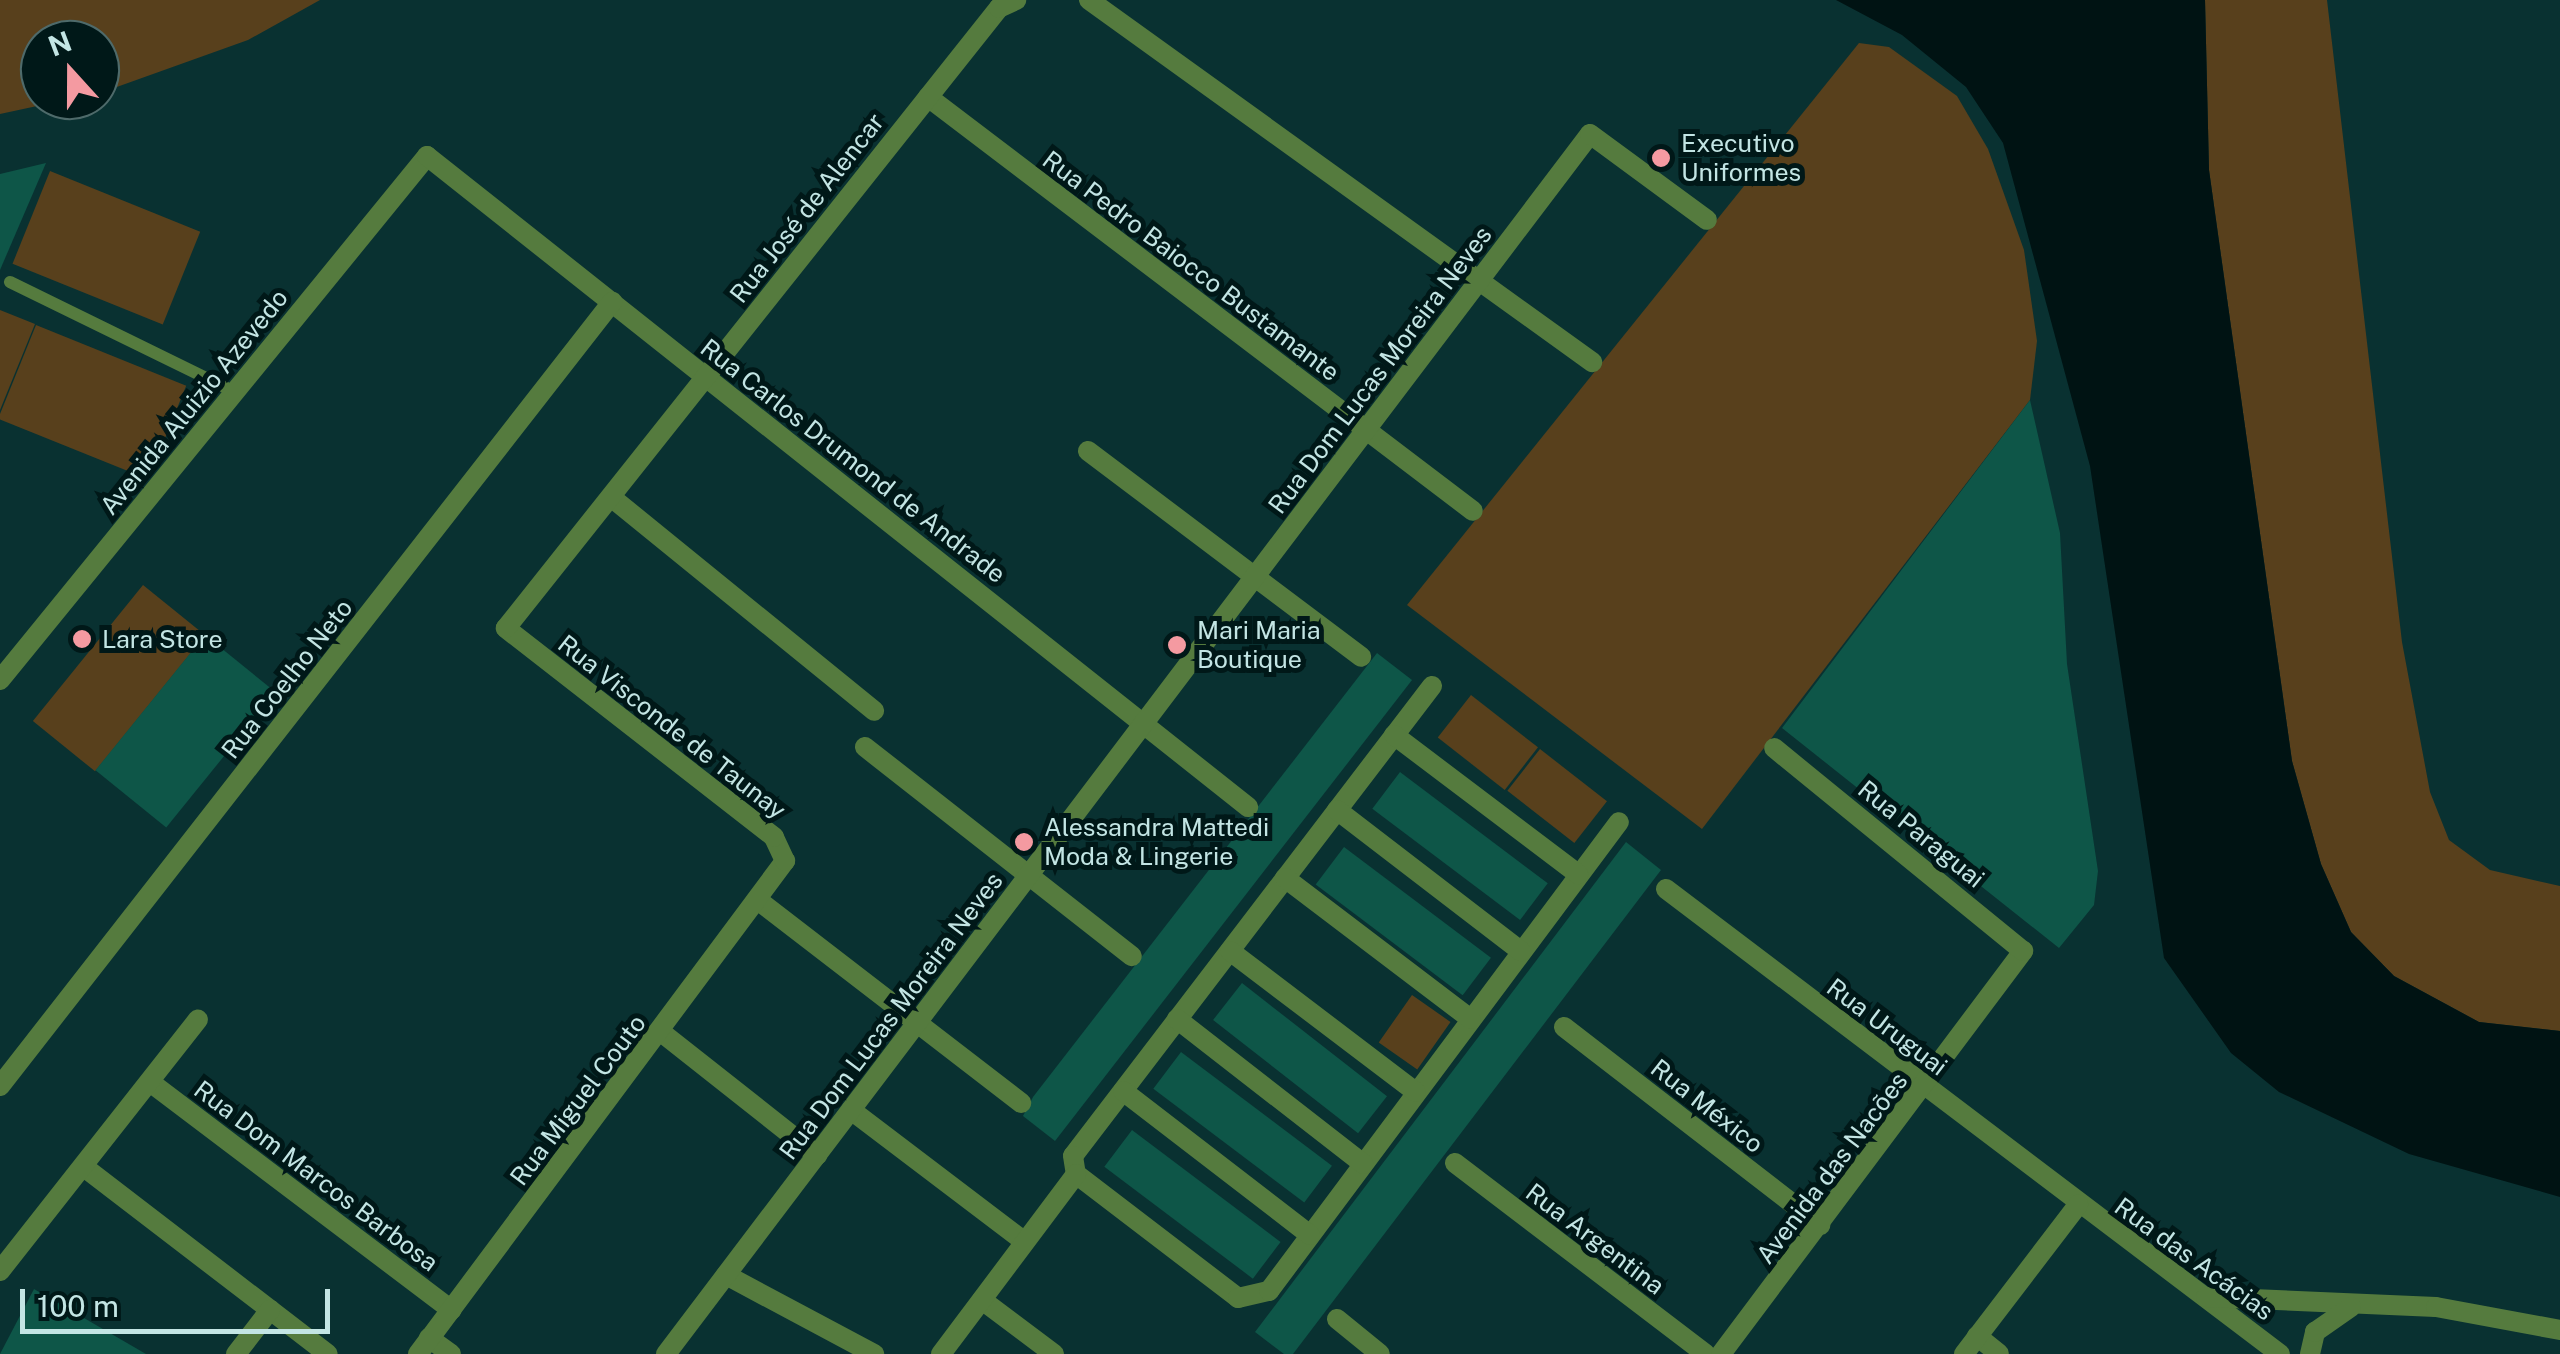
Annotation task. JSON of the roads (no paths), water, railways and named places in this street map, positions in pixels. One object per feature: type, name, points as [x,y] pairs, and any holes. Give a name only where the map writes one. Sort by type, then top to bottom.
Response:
[{"type":"street","points":[[1089,0],[1592,362]]},
{"type":"street","name":"Rua José de Alencar","points":[[506,628],[928,97],[1007,4]]},
{"type":"street","name":"Rua Pedro Baiocco Bustamante","points":[[928,97],[1473,510]]},
{"type":"street","name":"Rua Dom Lucas Moreira Neves","points":[[666,1354],[1590,134],[1706,220]]},
{"type":"street","name":"Rua Carlos Drumond de Andrade","points":[[428,156],[1248,806]]},
{"type":"street","name":"Avenida Aluizio Azevedo","points":[[0,680],[428,156]]},
{"type":"street","name":"Rua Coelho Neto","points":[[0,1086],[612,302]]},
{"type":"street","points":[[1088,450],[1361,657]]},
{"type":"street","points":[[610,497],[874,711]]},
{"type":"street","name":"Rua Visconde de Taunay","points":[[506,628],[774,838],[785,861],[778,877]]},
{"type":"street","points":[[1432,686],[1073,1156],[1076,1174],[1248,1301],[1269,1291],[1620,822]]},
{"type":"street","points":[[1394,735],[1578,874]]},
{"type":"street","points":[[864,747],[1132,956]]},
{"type":"street","name":"Rua Paraguai","points":[[1774,748],[2014,940],[2019,966]]},
{"type":"street","points":[[1337,810],[1521,951]]},
{"type":"street","name":"Rua Miguel Couto","points":[[424,1346],[778,877]]},
{"type":"street","points":[[1285,878],[1471,1019]]},
{"type":"street","name":"Rua Uruguai","points":[[1666,889],[2078,1204]]},
{"type":"street","points":[[759,901],[1020,1103]]},
{"type":"street","points":[[1230,951],[1416,1092]]},
{"type":"street","name":"Avenida das Nacões","points":[[1721,1354],[2019,966]]},
{"type":"street","points":[[0,1271],[198,1019]]},
{"type":"street","points":[[1178,1019],[1363,1164]]},
{"type":"street","name":"Rua México","points":[[1564,1027],[1820,1225]]},
{"type":"street","points":[[661,1032],[817,1155]]},
{"type":"street","name":"Rua Dom Marcos Barbosa","points":[[150,1082],[451,1310]]},
{"type":"street","points":[[1123,1090],[1310,1235]]},
{"type":"street","points":[[851,1110],[1026,1242]]},
{"type":"street","name":"Rua Argentina","points":[[1455,1163],[1706,1354]]},
{"type":"street","points":[[84,1167],[328,1354]]},
{"type":"street","points":[[941,1354],[1076,1174]]},
{"type":"street","points":[[1964,1354],[2078,1204]]},
{"type":"street","name":"Rua das Acácias","points":[[2078,1204],[2280,1354]]},
{"type":"street","points":[[726,1275],[874,1354]]},
{"type":"street","points":[[2206,1297],[2436,1306],[2560,1330]]},
{"type":"street","points":[[982,1300],[1054,1354]]},
{"type":"street","points":[[2310,1354],[2315,1332],[2355,1305]]},
{"type":"street","points":[[236,1354],[270,1310]]},
{"type":"street","points":[[1337,1319],[1380,1354]]},
{"type":"street","points":[[1977,1336],[1999,1354]]},
{"type":"street","points":[[424,1346],[451,1354]]},
{"type":"lane","points":[[10,282],[235,392]]},
{"type":"place","name":"Executivo Uniformes","points":[[1661,158]]},
{"type":"place","name":"Lara Store","points":[[82,639]]},
{"type":"place","name":"Mari Maria Boutique","points":[[1177,645]]},
{"type":"place","name":"Alessandra Mattedi Moda & Lingerie","points":[[1024,842]]}]
